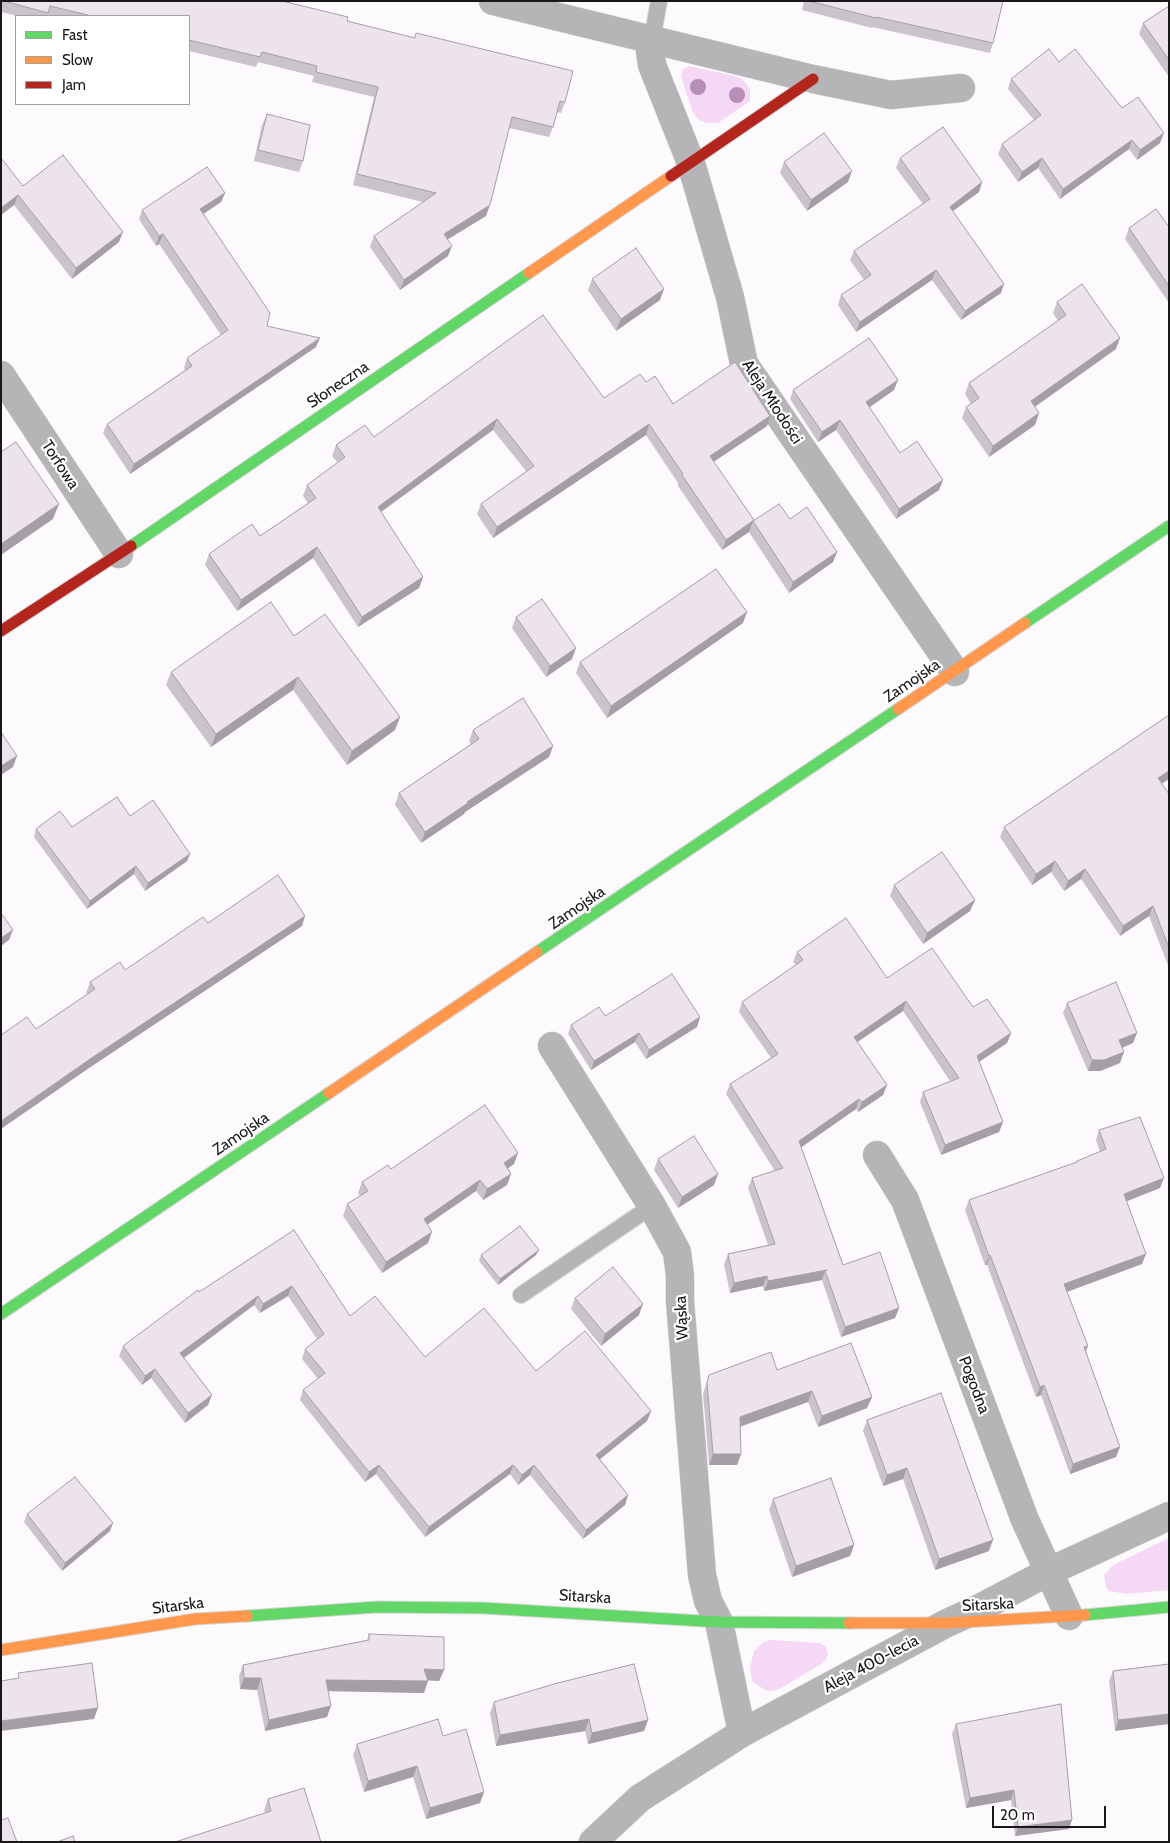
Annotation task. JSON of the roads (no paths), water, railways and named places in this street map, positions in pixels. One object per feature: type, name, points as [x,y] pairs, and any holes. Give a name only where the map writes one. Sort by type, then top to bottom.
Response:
[{"type":"street","points":[[493,1],[813,79],[891,95],[961,88]]},
{"type":"street","name":"Aleja Młodości","points":[[652,39],[650,52],[656,77],[691,163],[730,297],[744,364],[955,672]]},
{"type":"street","name":"Słoneczna","points":[[1,631],[118,554],[813,79]]},
{"type":"street","name":"Torfowa","points":[[1,376],[118,554]]},
{"type":"street","name":"Zamojska","points":[[1,1314],[1167,531]]},
{"type":"street","name":"Wąska","points":[[552,1046],[652,1206],[677,1252],[702,1575],[708,1601],[719,1622],[742,1733]]},
{"type":"street","name":"Pogodna","points":[[877,1155],[905,1200],[1025,1520],[1069,1616]]},
{"type":"street","name":"Aleja 400-lecia","points":[[593,1842],[640,1798],[742,1733],[947,1623],[1048,1572],[1169,1516]]},
{"type":"street","name":"Sitarska","points":[[1,1650],[195,1619],[377,1607],[482,1608],[719,1622],[947,1623],[1069,1616],[1169,1607]]},
{"type":"lane","points":[[652,39],[659,1]]},
{"type":"lane","points":[[521,1294],[652,1206]]}]
